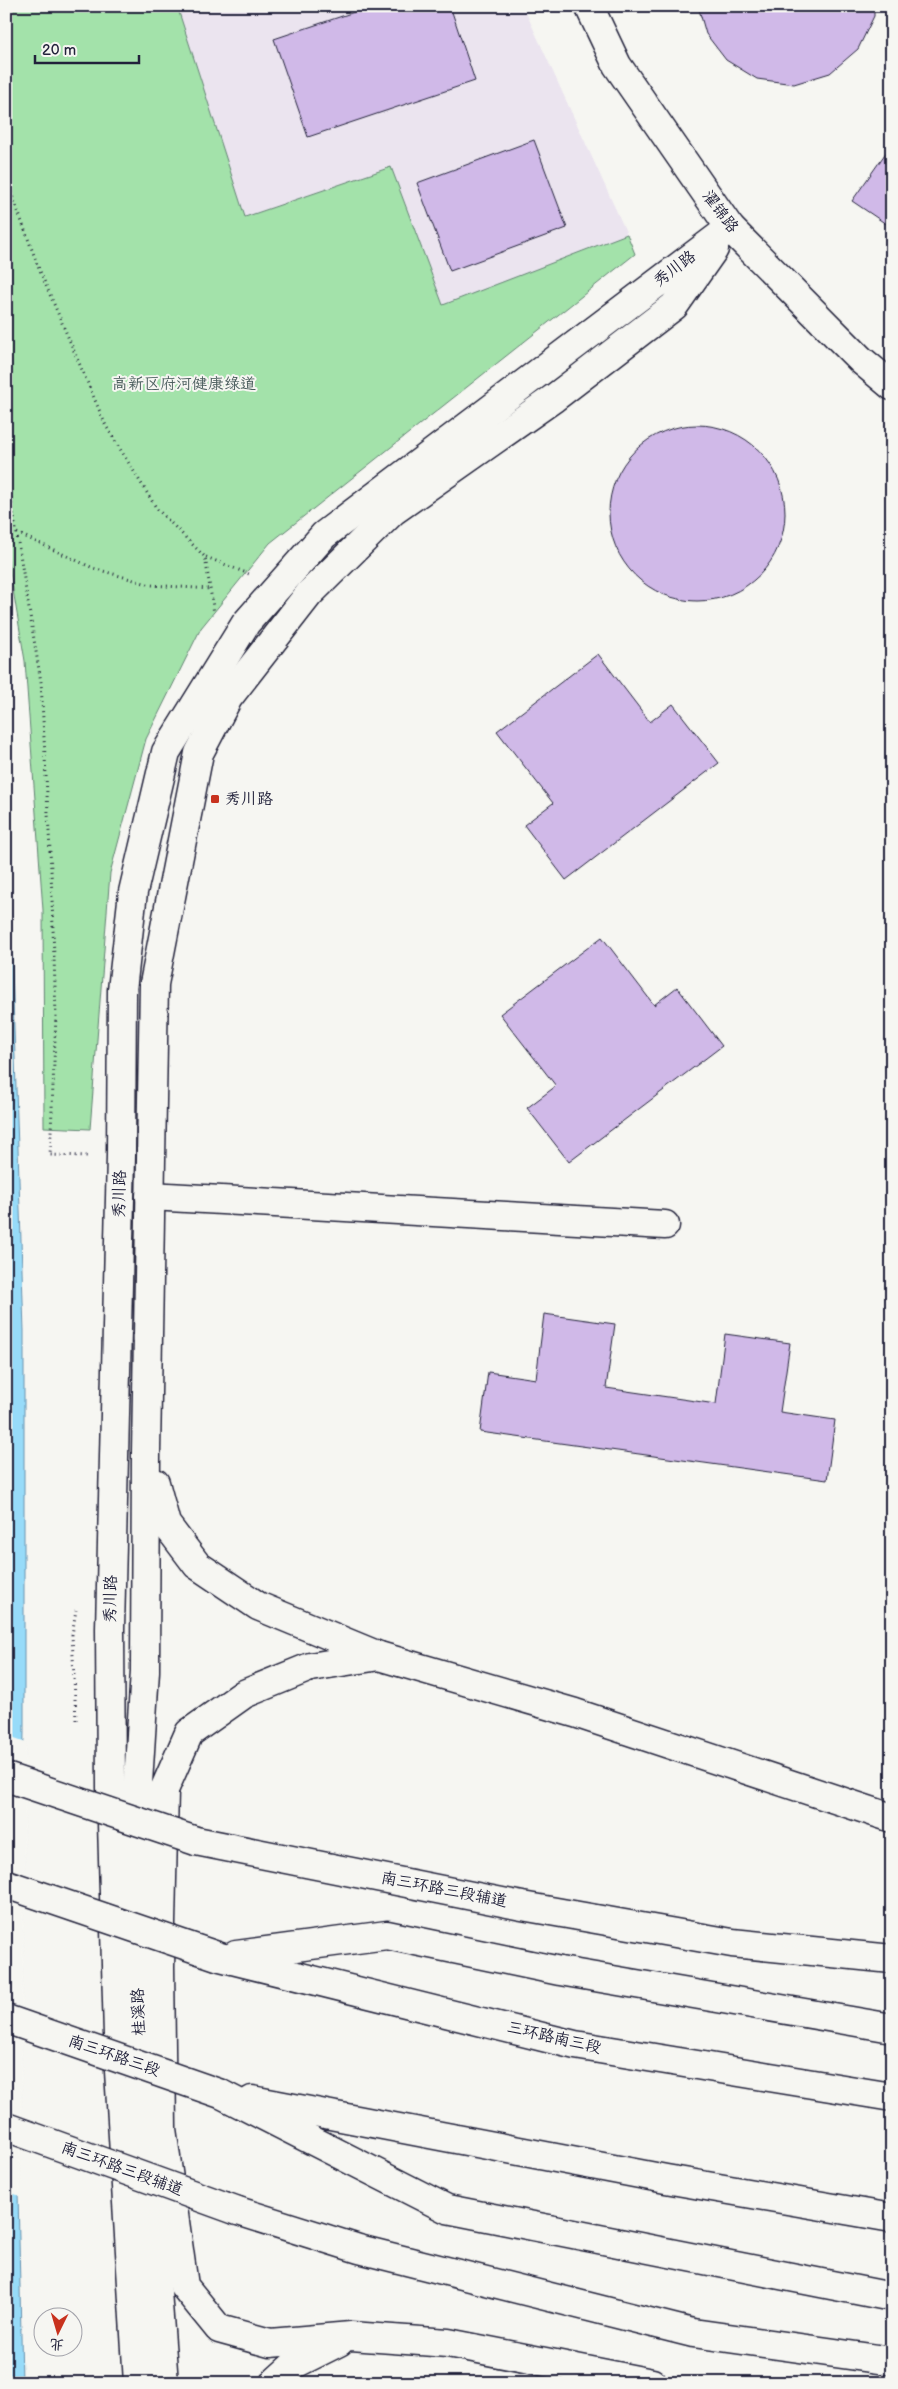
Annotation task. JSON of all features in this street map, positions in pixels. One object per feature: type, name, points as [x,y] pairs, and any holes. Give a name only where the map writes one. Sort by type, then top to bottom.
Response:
[{"type":"main road","name":"濯锦路","points":[[589,6],[617,65],[730,228],[861,360],[892,386]]},
{"type":"main road","name":"秀川路","points":[[111,1787],[110,1629],[121,1155],[122,990],[133,892],[166,752],[246,623],[324,535],[730,228]]},
{"type":"main road","name":"秀川路","points":[[145,1671],[146,1452],[154,984],[199,753],[228,698],[309,594],[393,511],[554,398],[674,306],[730,228]]},
{"type":"main road","points":[[150,1196],[665,1225]]},
{"type":"main road","points":[[146,1452],[166,1524],[197,1565],[258,1606],[379,1656],[575,1713],[892,1818]]},
{"type":"main road","points":[[379,1656],[310,1667],[244,1694],[189,1733],[164,1790],[160,1967],[162,2129],[184,2286],[219,2329],[270,2343],[351,2336],[448,2343],[652,2383]]},
{"type":"main road","name":"桂溪路","points":[[145,1671],[138,1783],[138,2008],[164,2383]]},
{"type":"main road","name":"南三环路三段辅道","points":[[6,1777],[196,1841],[522,1906],[732,1943],[892,1959]]},
{"type":"main road","name":"桂溪路","points":[[111,1787],[119,2071],[138,2383]]},
{"type":"main road","points":[[6,1884],[220,1957],[387,1935],[560,1971],[892,2028]]},
{"type":"main road","name":"三环路南三段","points":[[220,1957],[575,2045],[892,2097]]},
{"type":"main road","name":"南三环路三段","points":[[6,2019],[221,2094]]},
{"type":"main road","points":[[221,2094],[627,2172],[892,2218]]},
{"type":"main road","points":[[221,2094],[447,2209],[892,2297]]},
{"type":"main road","name":"南三环路三段辅道","points":[[6,2127],[238,2210],[359,2250],[692,2332],[892,2361]]},
{"type":"main road","points":[[274,2383],[295,2364],[351,2336]]},
{"type":"path","points":[[6,469],[41,682],[56,1016],[50,1155],[121,1155]]},
{"type":"path","points":[[17,533],[93,568],[151,585],[210,588]]},
{"type":"path","points":[[205,557],[280,585]]},
{"type":"shaded area","points":[[177,6],[523,6],[627,234],[443,305],[391,167],[245,217]]},
{"type":"green space","name":"高新区府河健康绿道","points":[[6,6],[177,6],[245,217],[391,167],[443,305],[627,234],[635,254],[270,543],[201,628],[146,739],[110,873],[90,1129],[44,1127],[43,910],[25,661],[6,548]]},
{"type":"water","points":[[6,784],[24,1331],[24,1729],[18,2192],[22,2383],[6,2383]]},
{"type":"pier","points":[[6,1735],[26,1742],[20,2196],[6,2191]]},
{"type":"building","points":[[372,6],[450,6],[475,81],[308,137],[274,39]]},
{"type":"building","points":[[698,6],[874,6],[874,16],[858,49],[830,73],[794,84],[757,79],[726,60],[706,34]]},
{"type":"building","points":[[534,140],[567,228],[450,271],[417,183]]},
{"type":"building","points":[[892,144],[892,228],[852,201]]},
{"type":"building","points":[[688,425],[706,425],[731,431],[746,439],[760,450],[771,464],[779,479],[784,496],[784,530],[779,547],[771,562],[760,576],[746,587],[723,598],[706,601],[688,601],[663,595],[648,587],[634,576],[623,562],[612,539],[609,522],[609,504],[615,479],[623,464],[634,450],[648,439],[671,428]]},
{"type":"building","points":[[598,654],[650,722],[673,704],[719,763],[566,880],[524,825],[553,803],[497,731]]},
{"type":"building","points":[[602,937],[654,1005],[677,987],[722,1046],[569,1162],[527,1108],[556,1086],[500,1014]]},
{"type":"building","points":[[544,1314],[615,1324],[606,1388],[716,1404],[725,1334],[790,1343],[780,1412],[835,1420],[827,1480],[480,1432],[488,1372],[536,1379]]},
{"type":"place","name":"秀川路","points":[[215,799]]}]
